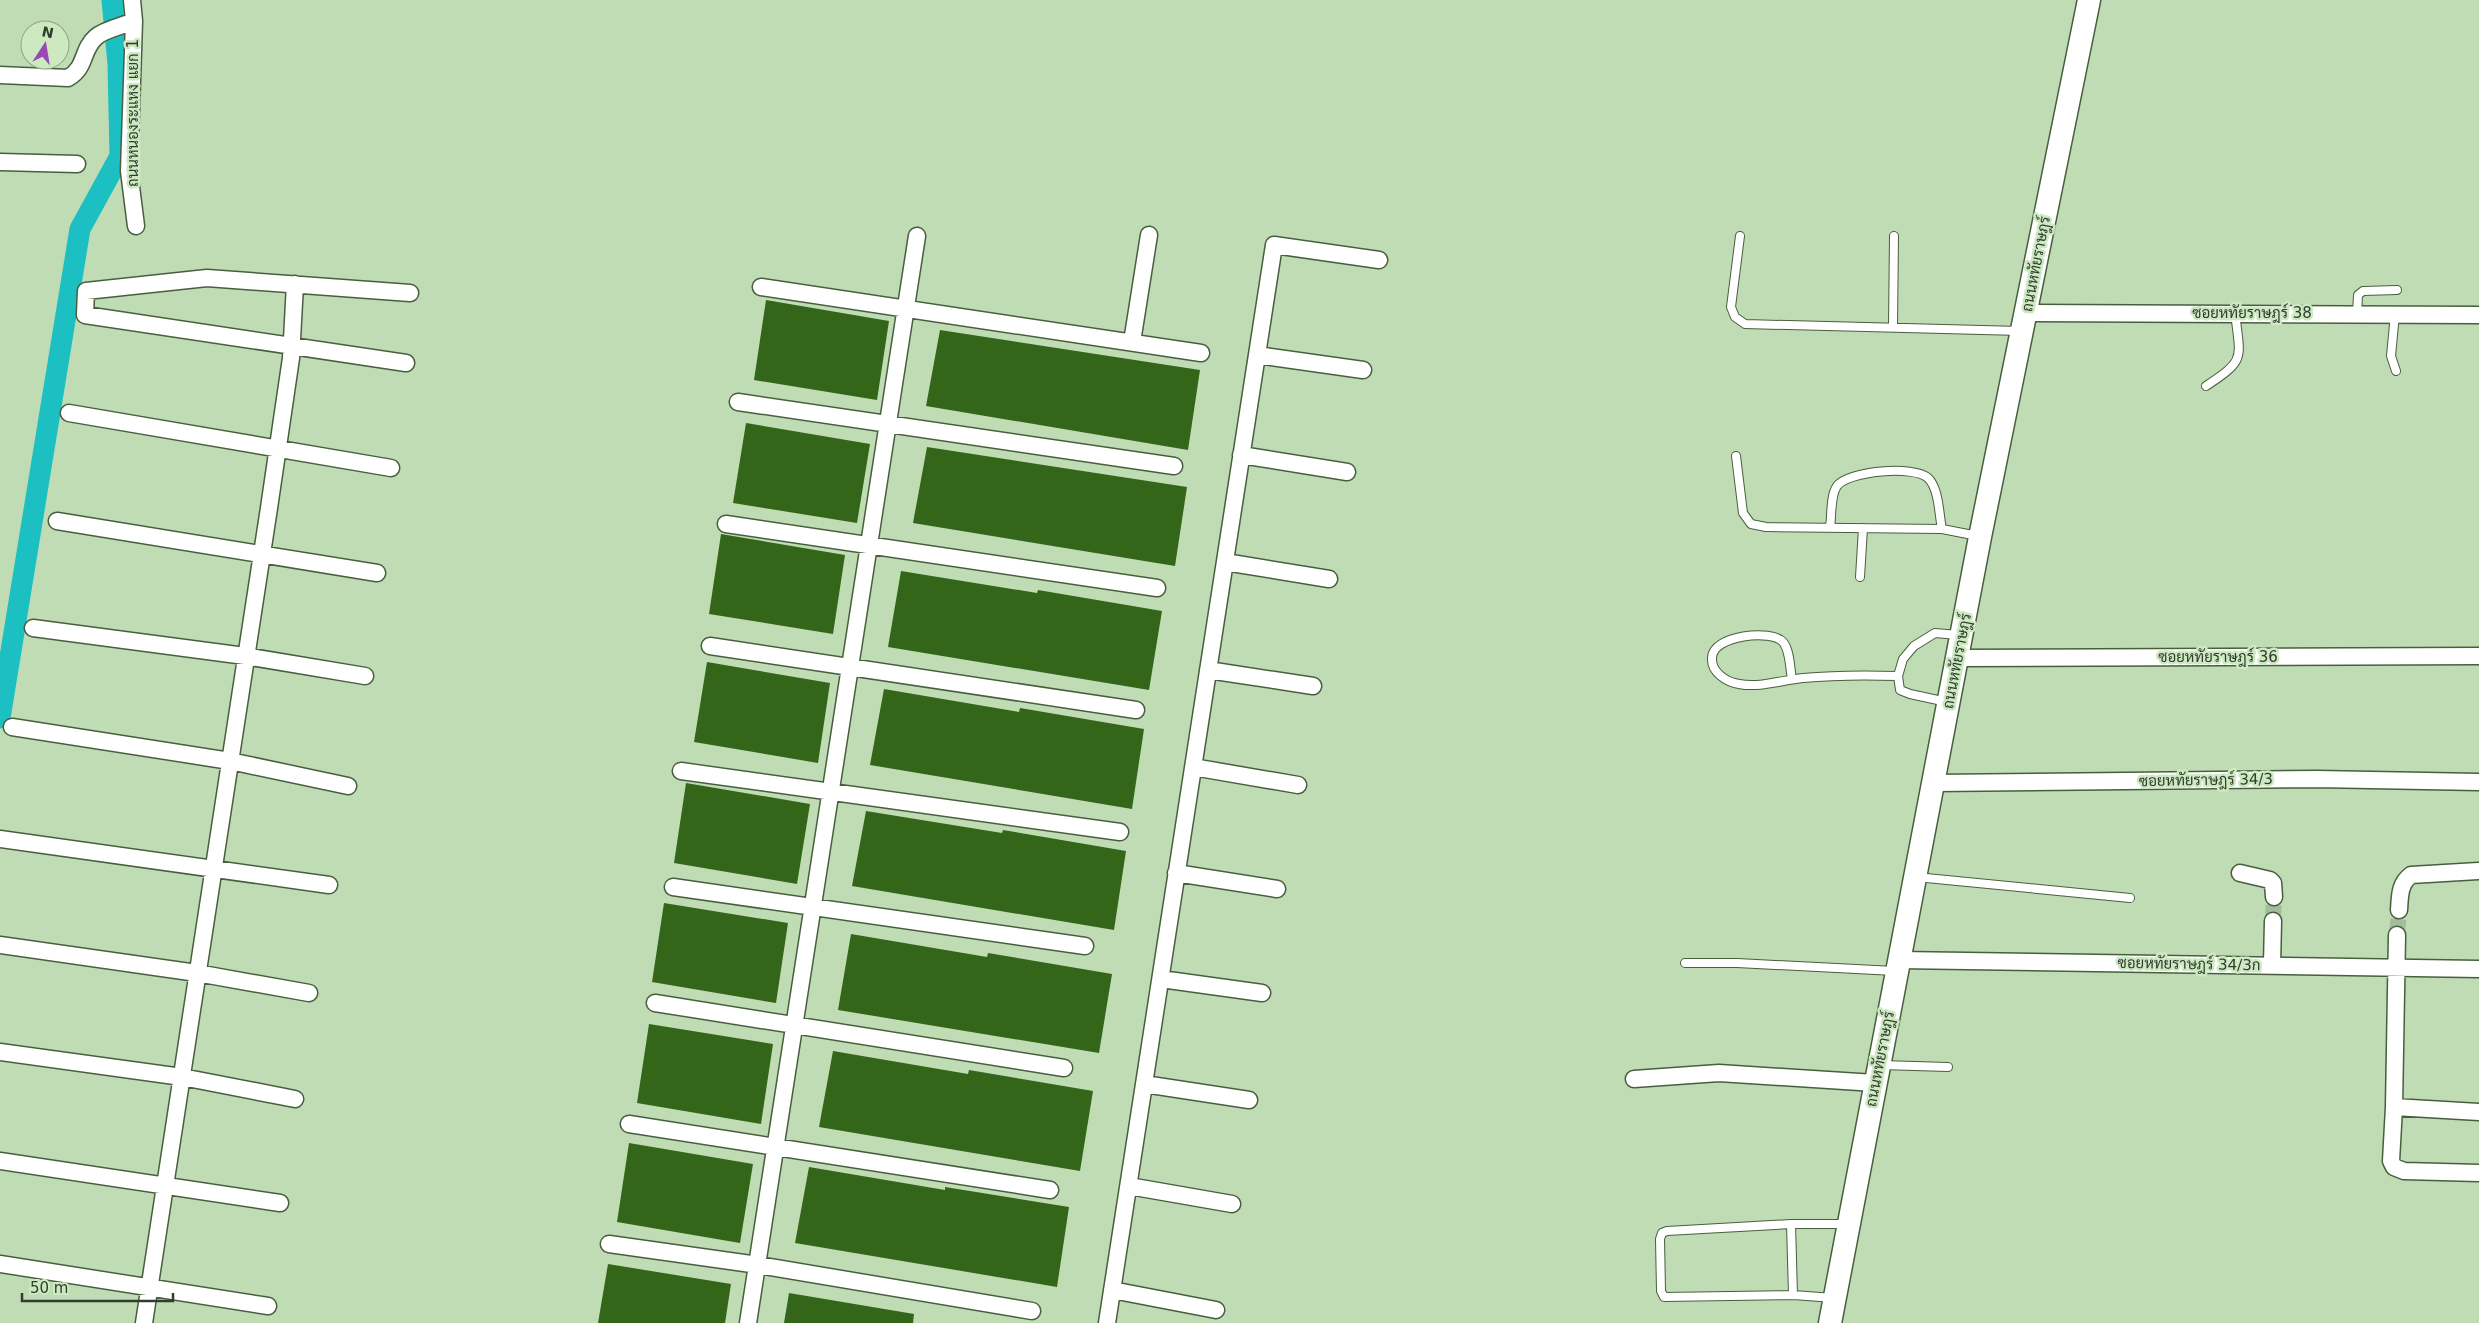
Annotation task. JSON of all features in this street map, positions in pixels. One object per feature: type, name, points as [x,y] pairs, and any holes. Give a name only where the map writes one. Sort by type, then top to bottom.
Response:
[{"type":"main road","name":"ถนนหทัยราษฎร์","points":[[1830,1323],[1980,537],[2089,0]]},
{"type":"street","name":"ถนนหนองระแหง แยก 1","points":[[132,0],[121,26],[130,171],[136,226]]},
{"type":"street","points":[[0,75],[68,78],[77,73],[88,46],[97,36],[121,26]]},
{"type":"street","points":[[0,162],[77,164]]},
{"type":"street","points":[[1132,342],[1149,235]]},
{"type":"street","points":[[748,1323],[917,236]]},
{"type":"street","points":[[1107,1323],[1274,245],[1379,260]]},
{"type":"street","points":[[406,363],[291,344],[85,315],[86,291],[207,278],[410,293]]},
{"type":"street","points":[[144,1323],[262,554],[291,344],[296,284]]},
{"type":"street","points":[[761,287],[1201,353]]},
{"type":"street","name":"ซอยหทัยราษฎร์ 38","points":[[2024,322],[2234,312],[2479,315]]},
{"type":"street","points":[[1257,355],[1363,370]]},
{"type":"street","points":[[738,402],[1174,466]]},
{"type":"street","points":[[69,413],[277,447],[391,468]]},
{"type":"street","points":[[1241,455],[1347,472]]},
{"type":"street","points":[[57,521],[377,573]]},
{"type":"street","points":[[726,524],[1157,588]]},
{"type":"street","points":[[1225,562],[1329,579]]},
{"type":"street","points":[[33,628],[245,656],[365,676]]},
{"type":"street","points":[[710,646],[1136,710]]},
{"type":"street","name":"ซอยหทัยราษฎร์ 36","points":[[1957,658],[2479,656]]},
{"type":"street","points":[[1208,670],[1313,686]]},
{"type":"street","points":[[12,727],[230,761],[348,786]]},
{"type":"street","points":[[1194,767],[1298,785]]},
{"type":"street","points":[[681,771],[1120,832]]},
{"type":"street","name":"ซอยหทัยราษฎร์ 34/3","points":[[1934,783],[2307,779],[2479,782]]},
{"type":"street","points":[[0,839],[213,867],[329,885]]},
{"type":"street","points":[[2399,910],[2401,888],[2406,879],[2411,875],[2478,871]]},
{"type":"street","points":[[2240,873],[2270,880],[2273,883],[2274,897]]},
{"type":"street","points":[[1176,874],[1277,889]]},
{"type":"street","points":[[673,887],[1085,946]]},
{"type":"street","points":[[2272,965],[2273,921]]},
{"type":"street","points":[[2397,935],[2394,1107],[2390,1161],[2394,1167],[2404,1171],[2479,1173]]},
{"type":"street","points":[[0,945],[197,973],[309,993]]},
{"type":"street","name":"ซอยหทัยราษฎร์ 34/3ก","points":[[1898,965],[2272,965],[2479,969]]},
{"type":"street","points":[[1160,978],[1262,993]]},
{"type":"street","points":[[655,1003],[1064,1068]]},
{"type":"street","points":[[0,1052],[182,1077],[295,1099]]},
{"type":"street","points":[[1634,1079],[1727,1073],[1877,1074]]},
{"type":"street","points":[[1144,1084],[1249,1100]]},
{"type":"street","points":[[2394,1107],[2479,1112]]},
{"type":"street","points":[[630,1124],[1050,1190]]},
{"type":"street","points":[[0,1161],[165,1184],[280,1203]]},
{"type":"street","points":[[1129,1186],[1232,1204]]},
{"type":"street","points":[[610,1244],[758,1265],[1032,1311]]},
{"type":"street","points":[[0,1264],[268,1306]]},
{"type":"street","points":[[1112,1290],[1216,1310]]},
{"type":"lane","points":[[1740,236],[1731,307],[1735,318],[1745,324],[1894,326],[2024,322]]},
{"type":"lane","points":[[1894,236],[1894,326]]},
{"type":"lane","points":[[2357,314],[2358,295],[2363,291],[2397,290]]},
{"type":"lane","points":[[2206,386],[2230,370],[2236,363],[2239,352],[2234,312]]},
{"type":"lane","points":[[2396,314],[2391,356],[2396,371]]},
{"type":"lane","points":[[1736,456],[1743,514],[1751,524],[1766,527],[1942,529],[1980,537]]},
{"type":"lane","points":[[1830,527],[1834,492],[1843,480],[1856,475],[1908,470],[1928,478],[1933,486],[1942,529]]},
{"type":"lane","points":[[1860,577],[1863,528]]},
{"type":"lane","points":[[1949,702],[1910,694],[1900,690],[1898,676],[1903,658],[1914,646],[1935,633],[1962,635]]},
{"type":"lane","points":[[1792,679],[1785,646],[1776,638],[1761,636],[1727,639],[1716,646],[1711,656],[1712,666],[1723,678],[1737,684],[1753,685],[1837,675],[1898,676]]},
{"type":"lane","points":[[1914,876],[2130,898]]},
{"type":"lane","points":[[1685,963],[1898,965]]},
{"type":"lane","points":[[1877,1074],[1948,1067]]},
{"type":"lane","points":[[1835,1298],[1793,1295],[1670,1299],[1664,1297],[1661,1291],[1660,1239],[1662,1233],[1791,1224],[1848,1224]]},
{"type":"lane","points":[[1791,1224],[1793,1295]]},
{"type":"building","points":[[766,300],[889,321],[877,400],[754,380]]},
{"type":"building","points":[[940,330],[1200,370],[1188,450],[926,406]]},
{"type":"building","points":[[746,423],[870,444],[857,523],[733,503]]},
{"type":"building","points":[[927,447],[1187,487],[1175,566],[913,523]]},
{"type":"building","points":[[721,534],[845,555],[833,634],[709,614]]},
{"type":"building","points":[[901,571],[1037,593],[1038,590],[1162,611],[1149,690],[888,647]]},
{"type":"building","points":[[707,662],[830,683],[818,763],[694,742]]},
{"type":"building","points":[[884,689],[1019,712],[1020,708],[1144,729],[1132,809],[870,765]]},
{"type":"building","points":[[686,783],[810,804],[797,884],[674,863]]},
{"type":"building","points":[[866,811],[1002,833],[1003,830],[1126,851],[1114,930],[852,886]]},
{"type":"building","points":[[664,903],[788,923],[776,1003],[652,982]]},
{"type":"building","points":[[851,934],[987,957],[988,953],[1112,974],[1099,1053],[838,1010]]},
{"type":"building","points":[[649,1024],[773,1044],[761,1124],[637,1103]]},
{"type":"building","points":[[833,1051],[968,1074],[969,1070],[1093,1091],[1080,1171],[819,1127]]},
{"type":"building","points":[[629,1143],[753,1164],[740,1243],[617,1222]]},
{"type":"building","points":[[809,1167],[945,1190],[945,1187],[1069,1207],[1057,1287],[795,1243]]},
{"type":"building","points":[[608,1264],[731,1284],[725,1323],[598,1323]]},
{"type":"building","points":[[789,1293],[914,1314],[913,1323],[784,1323]]},
{"type":"waterway","points":[[0,718],[80,229],[120,156],[118,64],[112,0]]},
{"type":"tunnel","points":[[2273,921],[2274,897]]},
{"type":"tunnel","points":[[2397,935],[2399,910]]}]
